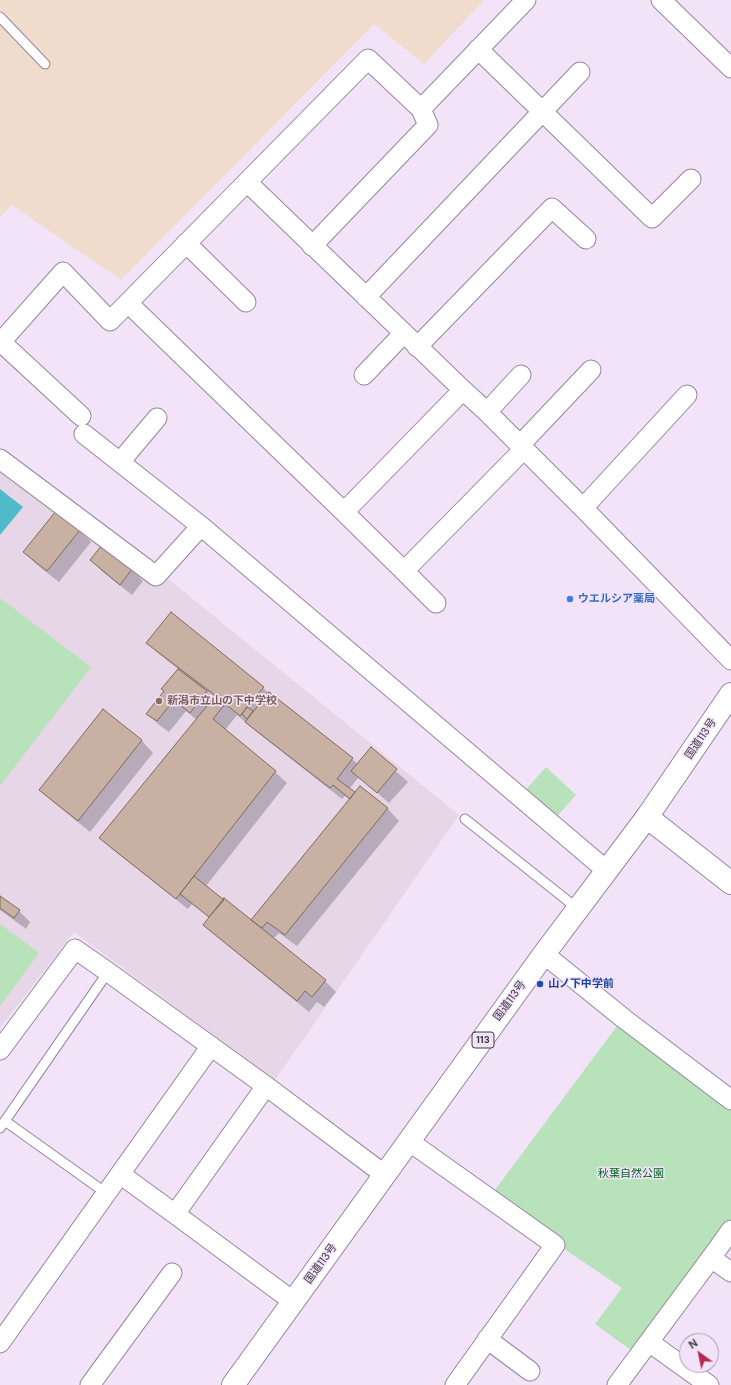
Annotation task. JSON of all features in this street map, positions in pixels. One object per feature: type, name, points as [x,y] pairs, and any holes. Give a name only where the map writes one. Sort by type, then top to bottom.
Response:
[{"type":"main road","name":"国道113号","points":[[233,1385],[410,1142],[544,954],[647,817],[731,694]]},
{"type":"main road","points":[[647,817],[731,883]]},
{"type":"street","points":[[421,109],[526,0]]},
{"type":"street","points":[[661,0],[731,68]]},
{"type":"street","points":[[478,49],[652,218],[691,179]]},
{"type":"street","points":[[81,416],[1,343],[63,272],[110,321],[368,60],[421,109],[428,125],[312,246]]},
{"type":"street","points":[[366,296],[541,111],[580,72]]},
{"type":"street","points":[[247,182],[312,246],[366,296],[403,334],[487,412],[731,660]]},
{"type":"street","points":[[418,347],[552,208],[586,239]]},
{"type":"street","points":[[186,243],[246,302]]},
{"type":"street","points":[[128,303],[436,603]]},
{"type":"street","points":[[364,376],[403,334]]},
{"type":"street","points":[[404,572],[591,370]]},
{"type":"street","points":[[487,412],[521,375]]},
{"type":"street","points":[[344,512],[463,390]]},
{"type":"street","points":[[583,508],[688,395]]},
{"type":"street","points":[[120,462],[157,418]]},
{"type":"street","points":[[84,434],[200,526],[606,870]]},
{"type":"street","points":[[0,459],[156,576],[200,526]]},
{"type":"street","points":[[0,1050],[75,949],[211,1046],[386,1175]]},
{"type":"street","points":[[544,954],[623,1018],[731,1100]]},
{"type":"street","points":[[0,1343],[211,1046]]},
{"type":"street","points":[[175,1214],[266,1086]]},
{"type":"street","points":[[410,1142],[555,1245],[455,1385]]},
{"type":"street","points":[[120,1174],[294,1302]]},
{"type":"street","points":[[617,1385],[731,1230]]},
{"type":"street","points":[[711,1258],[731,1272]]},
{"type":"street","points":[[90,1385],[172,1273]]},
{"type":"street","points":[[488,1340],[530,1371]]},
{"type":"street","points":[[649,1342],[710,1385]]},
{"type":"lane","points":[[0,17],[45,64]]},
{"type":"lane","points":[[465,819],[578,909]]},
{"type":"lane","points":[[106,1193],[2,1125],[108,972]]},
{"type":"shaded area","points":[[0,0],[484,0],[424,64],[374,24],[121,280],[12,205],[0,217]]},
{"type":"shaded area","name":"新潟市立山の下中学校","points":[[0,467],[158,586],[167,578],[459,815],[275,1080],[74,932],[0,1028]]},
{"type":"green space","points":[[0,598],[91,667],[0,786]]},
{"type":"green space","points":[[546,767],[576,795],[551,823],[520,796]]},
{"type":"green space","points":[[0,924],[39,953],[0,1006]]},
{"type":"green space","name":"秋葉自然公園","points":[[623,1018],[731,1100],[731,1230],[639,1356],[595,1324],[622,1288],[489,1198]]},
{"type":"water","points":[[0,489],[23,507],[0,535]]},
{"type":"building","points":[[56,511],[80,530],[47,571],[23,552]]},
{"type":"building","points":[[102,545],[132,569],[120,585],[90,560]]},
{"type":"building","points":[[171,612],[264,687],[240,716],[146,643]]},
{"type":"building","points":[[178,669],[207,691],[190,713],[174,700],[157,721],[146,714],[164,691],[161,689]]},
{"type":"building","points":[[269,692],[353,758],[337,779],[355,792],[350,799],[333,785],[330,788],[245,722]]},
{"type":"building","points":[[215,696],[225,704],[213,719],[276,771],[176,899],[99,838]]},
{"type":"building","points":[[247,707],[253,711],[247,719],[242,714]]},
{"type":"building","points":[[103,709],[142,740],[78,821],[39,790]]},
{"type":"building","points":[[371,747],[397,769],[377,793],[351,771]]},
{"type":"building","points":[[360,786],[388,808],[285,935],[267,922],[262,928],[251,920]]},
{"type":"building","points":[[194,876],[224,900],[209,917],[180,894]]},
{"type":"building","points":[[0,896],[20,910],[14,918],[0,908]]},
{"type":"building","points":[[224,898],[326,980],[312,997],[305,991],[297,1001],[203,925]]},
{"type":"place","name":"ウエルシア薬局","points":[[570,599]]},
{"type":"place","name":"新潟市立山の下中学校","points":[[159,701]]},
{"type":"place","name":"山ノ下中学前","points":[[540,984]]}]
